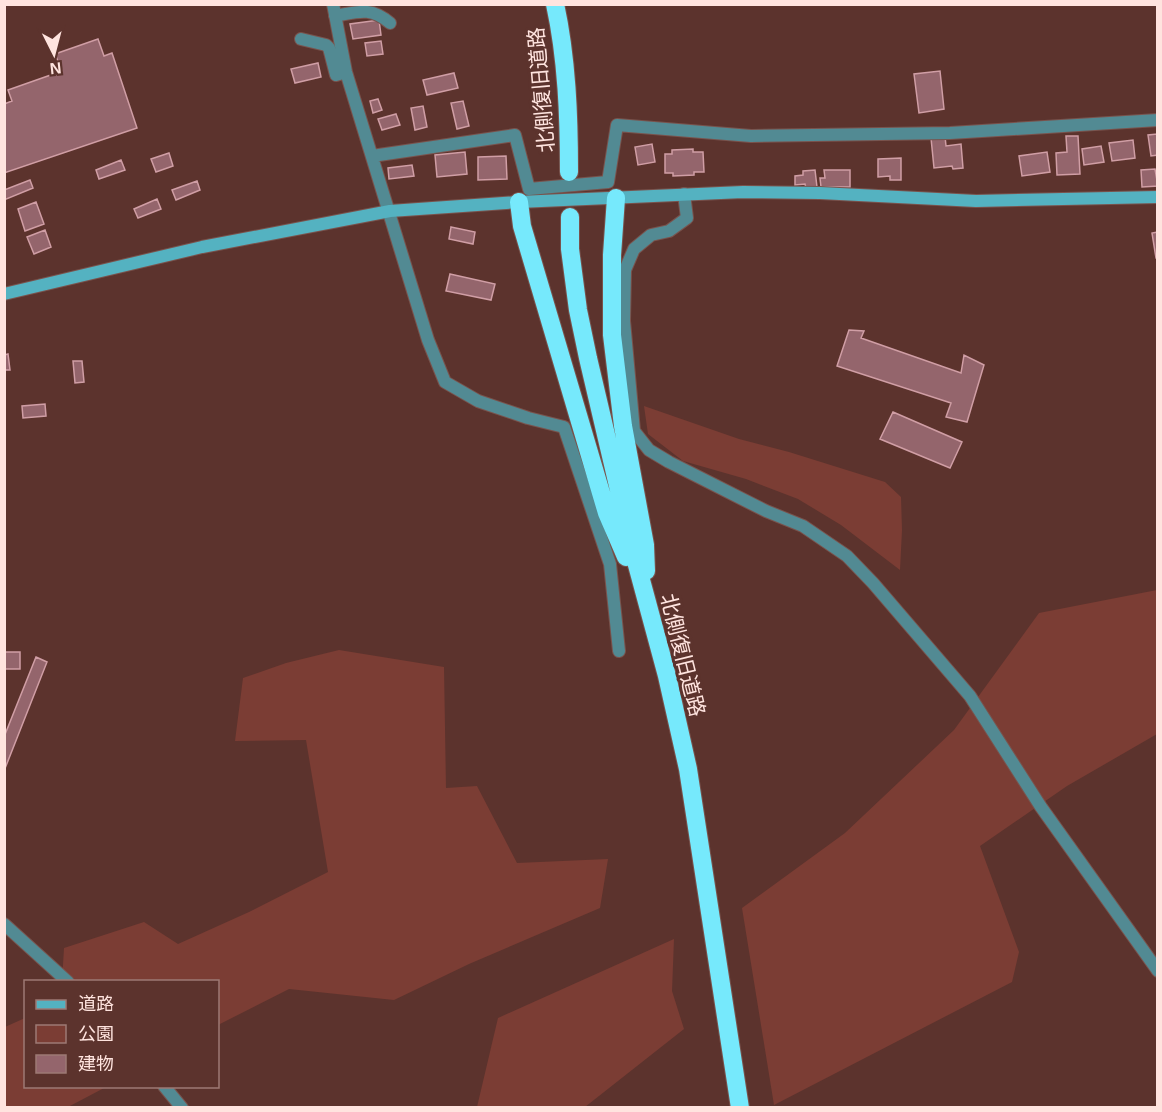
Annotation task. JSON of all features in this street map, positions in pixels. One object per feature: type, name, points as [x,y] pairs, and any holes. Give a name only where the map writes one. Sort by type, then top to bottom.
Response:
[{"type":"highway","name":"北側復旧道路","points":[[555,4],[563,55],[569,127],[569,172]]},
{"type":"highway","points":[[615,198],[612,335],[623,426],[645,545],[649,608]]},
{"type":"highway","points":[[519,202],[522,226],[607,513],[649,608]]},
{"type":"highway","name":"北側復旧道路","points":[[570,218],[570,249],[580,319],[634,554],[668,676],[688,769],[740,1107]]},
{"type":"street","points":[[390,23],[374,12],[334,10],[346,72],[428,340],[445,382],[478,401],[528,418],[564,427],[610,564],[619,651]]},
{"type":"street","points":[[301,39],[326,45],[329,48],[336,75],[346,72]]},
{"type":"street","points":[[372,156],[515,135],[529,189],[608,182],[617,124],[751,136],[950,133],[1158,120]]},
{"type":"street","points":[[4,294],[202,247],[390,211],[519,202],[743,192],[976,201],[1158,197]]},
{"type":"street","points":[[684,194],[687,218],[669,231],[651,235],[634,249],[625,270],[624,321],[634,431],[649,450],[669,462],[765,511],[803,526],[847,556],[970,696],[1041,807],[1158,971]]},
{"type":"street","points":[[4,924],[67,980]]},
{"type":"street","points":[[166,1088],[182,1107]]},
{"type":"green space","points":[[644,406],[739,439],[885,482],[901,497],[900,570],[841,525],[798,499],[746,479],[683,461],[648,434]]},
{"type":"green space","points":[[1157,590],[1157,734],[1067,786],[980,846],[1019,952],[1012,982],[774,1105],[742,908],[845,833],[954,730],[1039,613]]},
{"type":"green space","points":[[339,650],[444,667],[446,788],[477,786],[517,863],[608,859],[600,908],[469,964],[394,1000],[289,989],[219,1024],[219,980],[62,980],[64,948],[144,922],[178,944],[249,912],[328,872],[306,740],[235,741],[243,678],[286,663]]},
{"type":"green space","points":[[674,939],[672,991],[684,1029],[585,1107],[477,1107],[498,1018]]},
{"type":"green space","points":[[24,1018],[24,1088],[104,1088],[68,1107],[5,1107],[5,1027]]},
{"type":"building","points":[[379,20],[381,35],[353,39],[350,24]]},
{"type":"building","points":[[98,39],[104,56],[112,53],[137,128],[4,173],[4,104],[12,101],[8,90],[62,71],[55,54]]},
{"type":"building","points":[[381,41],[383,54],[367,56],[365,43]]},
{"type":"building","points":[[318,63],[321,77],[295,83],[291,69]]},
{"type":"building","points":[[940,71],[944,109],[919,113],[914,74]]},
{"type":"building","points":[[454,73],[458,88],[427,95],[423,80]]},
{"type":"building","points":[[378,99],[382,110],[373,113],[370,101]]},
{"type":"building","points":[[463,101],[469,126],[457,129],[451,103]]},
{"type":"building","points":[[423,106],[427,127],[415,130],[411,108]]},
{"type":"building","points":[[396,114],[400,125],[382,130],[378,119]]},
{"type":"building","points":[[1157,134],[1158,155],[1151,156],[1148,135]]},
{"type":"building","points":[[945,136],[946,146],[961,144],[963,168],[953,169],[952,166],[934,168],[931,138]]},
{"type":"building","points":[[1066,136],[1078,136],[1080,174],[1057,175],[1056,153],[1067,152]]},
{"type":"building","points":[[1133,140],[1135,158],[1112,161],[1109,143]]},
{"type":"building","points":[[652,144],[655,162],[638,165],[635,147]]},
{"type":"building","points":[[1101,146],[1104,162],[1084,165],[1082,149]]},
{"type":"building","points":[[693,149],[693,152],[703,152],[704,172],[673,176],[673,173],[665,173],[665,154],[672,154],[672,150]]},
{"type":"building","points":[[465,152],[467,174],[437,177],[435,155]]},
{"type":"building","points":[[1047,152],[1050,172],[1022,176],[1019,156]]},
{"type":"building","points":[[169,153],[173,166],[156,172],[151,159]]},
{"type":"building","points":[[506,156],[507,179],[478,180],[478,157]]},
{"type":"building","points":[[901,158],[901,180],[890,180],[890,176],[878,177],[878,159]]},
{"type":"building","points":[[121,160],[125,170],[99,179],[96,170]]},
{"type":"building","points":[[412,165],[414,176],[389,179],[388,168]]},
{"type":"building","points":[[1155,169],[1158,186],[1142,187],[1141,170]]},
{"type":"building","points":[[815,170],[817,187],[806,188],[805,184],[795,185],[795,176],[803,175],[803,171]]},
{"type":"building","points":[[824,170],[850,170],[850,187],[821,187],[820,178],[825,178]]},
{"type":"building","points":[[30,180],[33,188],[4,200],[4,190]]},
{"type":"building","points":[[197,181],[200,190],[176,200],[172,190]]},
{"type":"building","points":[[157,199],[161,209],[138,218],[134,209]]},
{"type":"building","points":[[36,202],[44,224],[25,231],[18,209]]},
{"type":"building","points":[[451,227],[475,232],[473,244],[449,239]]},
{"type":"building","points":[[45,230],[51,247],[34,254],[27,237]]},
{"type":"building","points":[[1158,232],[1158,258],[1156,258],[1152,233]]},
{"type":"building","points":[[450,274],[495,284],[491,300],[446,291]]},
{"type":"building","points":[[849,330],[864,331],[861,338],[961,373],[964,355],[984,365],[967,422],[946,417],[951,403],[837,366]]},
{"type":"building","points":[[8,354],[10,370],[4,370],[4,355]]},
{"type":"building","points":[[73,361],[82,361],[84,382],[75,383]]},
{"type":"building","points":[[45,404],[46,416],[23,418],[22,406]]},
{"type":"building","points":[[893,412],[962,442],[950,468],[880,439]]},
{"type":"building","points":[[4,652],[20,652],[20,669],[4,669]]},
{"type":"building","points":[[36,657],[47,662],[4,771],[4,737]]}]
